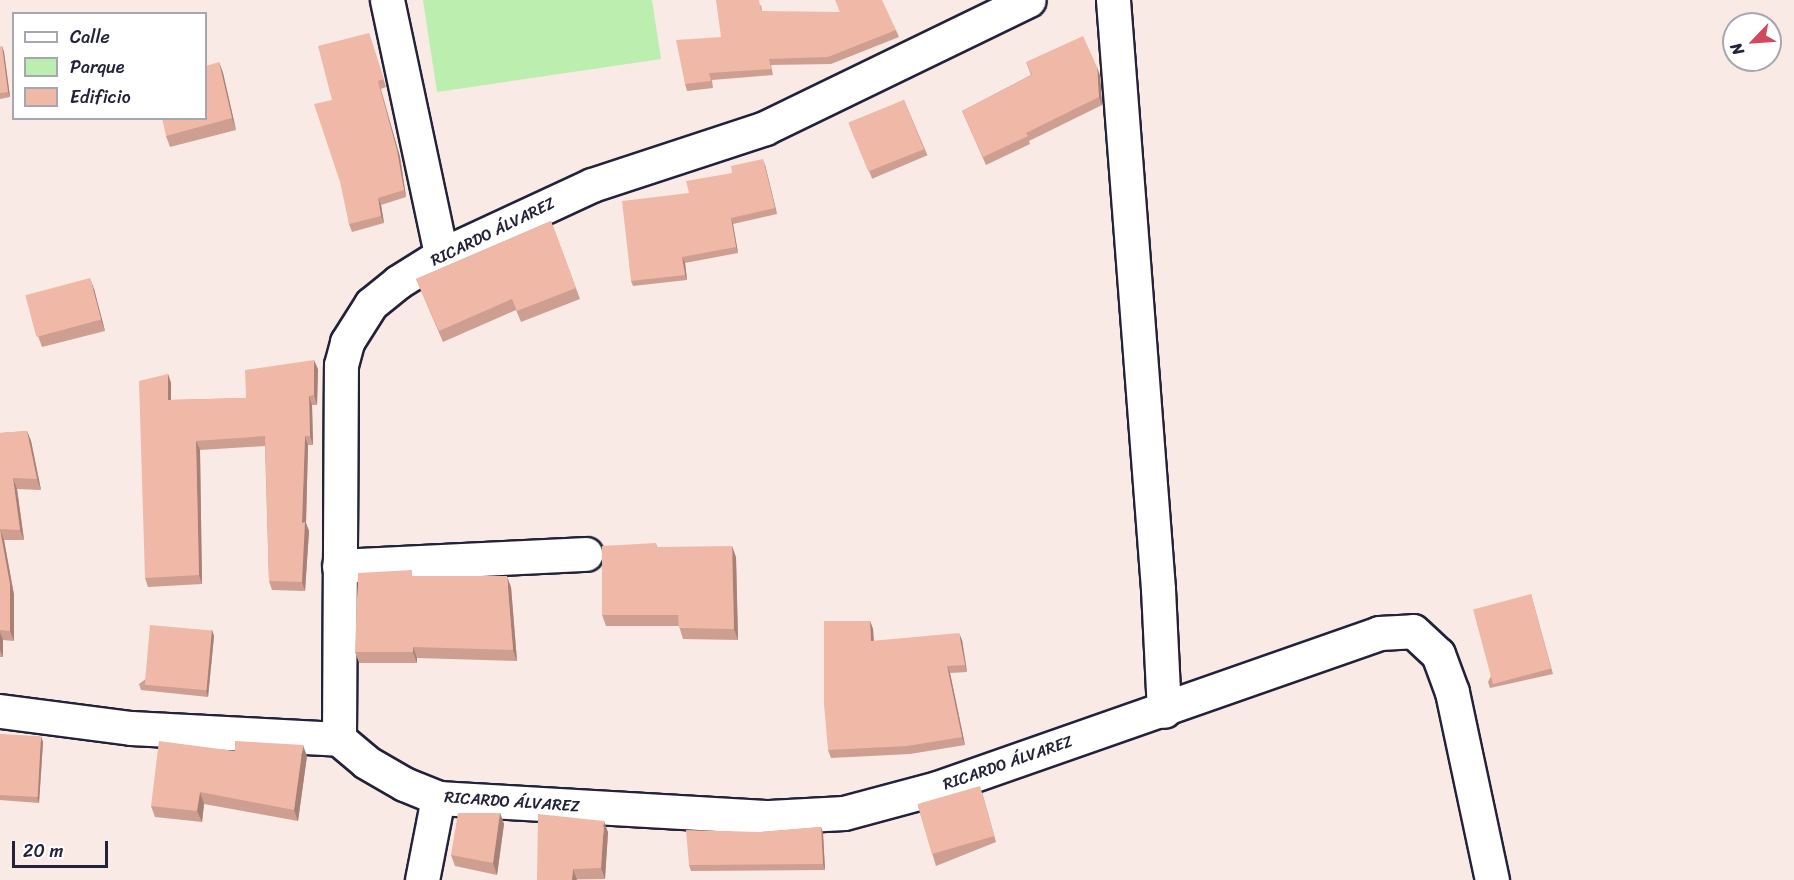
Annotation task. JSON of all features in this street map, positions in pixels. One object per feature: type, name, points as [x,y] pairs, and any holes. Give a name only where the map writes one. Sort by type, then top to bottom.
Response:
[{"type":"street","points":[[387,0],[441,255]]},
{"type":"street","name":"RICARDO ÁLVAREZ","points":[[1029,0],[765,128],[592,185],[441,255],[398,282],[371,304],[357,321],[347,342],[341,365],[339,740],[366,762],[404,784],[438,798],[769,818],[844,813],[936,788],[1164,711],[1379,633],[1413,631],[1438,654],[1452,692],[1492,880]]},
{"type":"street","points":[[1113,0],[1158,589],[1164,711]]},
{"type":"street","points":[[339,566],[586,554]]},
{"type":"street","points":[[0,711],[131,728],[339,740]]},
{"type":"street","points":[[422,880],[438,798]]},
{"type":"green space","points":[[423,0],[652,0],[661,59],[437,92]]},
{"type":"building","points":[[716,0],[759,0],[761,11],[840,12],[835,0],[882,0],[896,30],[828,57],[769,59],[771,69],[709,73],[711,81],[685,84],[676,40],[721,37]]},
{"type":"building","points":[[369,33],[384,79],[378,81],[397,150],[404,190],[378,198],[381,216],[349,224],[340,182],[314,104],[332,100],[318,46]]},
{"type":"building","points":[[1083,36],[1097,67],[1099,97],[1026,133],[1028,136],[983,157],[962,111],[1032,75],[1026,62]]},
{"type":"building","points":[[2,46],[8,92],[0,93],[0,47]]},
{"type":"building","points":[[219,62],[232,118],[166,136],[162,120],[207,120],[207,66]]},
{"type":"building","points":[[904,100],[924,149],[868,172],[848,122]]},
{"type":"building","points":[[763,159],[775,208],[731,218],[736,247],[682,257],[685,275],[631,281],[622,201],[689,193],[686,181],[732,173],[731,166]]},
{"type":"building","points":[[551,221],[576,288],[517,311],[512,299],[439,331],[416,279]]},
{"type":"building","points":[[90,278],[101,320],[36,337],[25,295]]},
{"type":"building","points":[[314,360],[314,395],[309,396],[310,436],[305,436],[302,582],[269,581],[265,436],[196,441],[199,575],[145,578],[139,381],[168,374],[168,400],[246,398],[245,370]]},
{"type":"building","points":[[27,431],[37,479],[13,478],[20,530],[0,529],[0,433]]},
{"type":"building","points":[[0,529],[10,584],[10,631],[0,630]]},
{"type":"building","points":[[656,543],[656,547],[732,546],[734,629],[679,628],[678,615],[602,615],[602,546]]},
{"type":"building","points":[[412,570],[412,576],[507,576],[513,650],[413,647],[413,652],[355,652],[358,573]]},
{"type":"building","points":[[1531,594],[1551,668],[1493,684],[1473,610]]},
{"type":"building","points":[[824,621],[870,621],[871,641],[959,633],[965,665],[947,666],[962,737],[907,746],[828,750],[824,704]]},
{"type":"building","points":[[150,625],[212,630],[207,690],[145,685]]},
{"type":"building","points":[[0,734],[41,736],[38,797],[0,795]]},
{"type":"building","points":[[159,741],[235,751],[235,741],[303,745],[294,810],[200,792],[197,811],[151,806]]},
{"type":"building","points":[[980,786],[994,836],[932,854],[918,804]]},
{"type":"building","points":[[458,813],[500,813],[493,863],[451,855]]},
{"type":"building","points":[[538,814],[604,821],[601,868],[573,869],[572,880],[537,880]]},
{"type":"building","points":[[821,827],[823,864],[689,865],[686,830],[760,832]]}]
